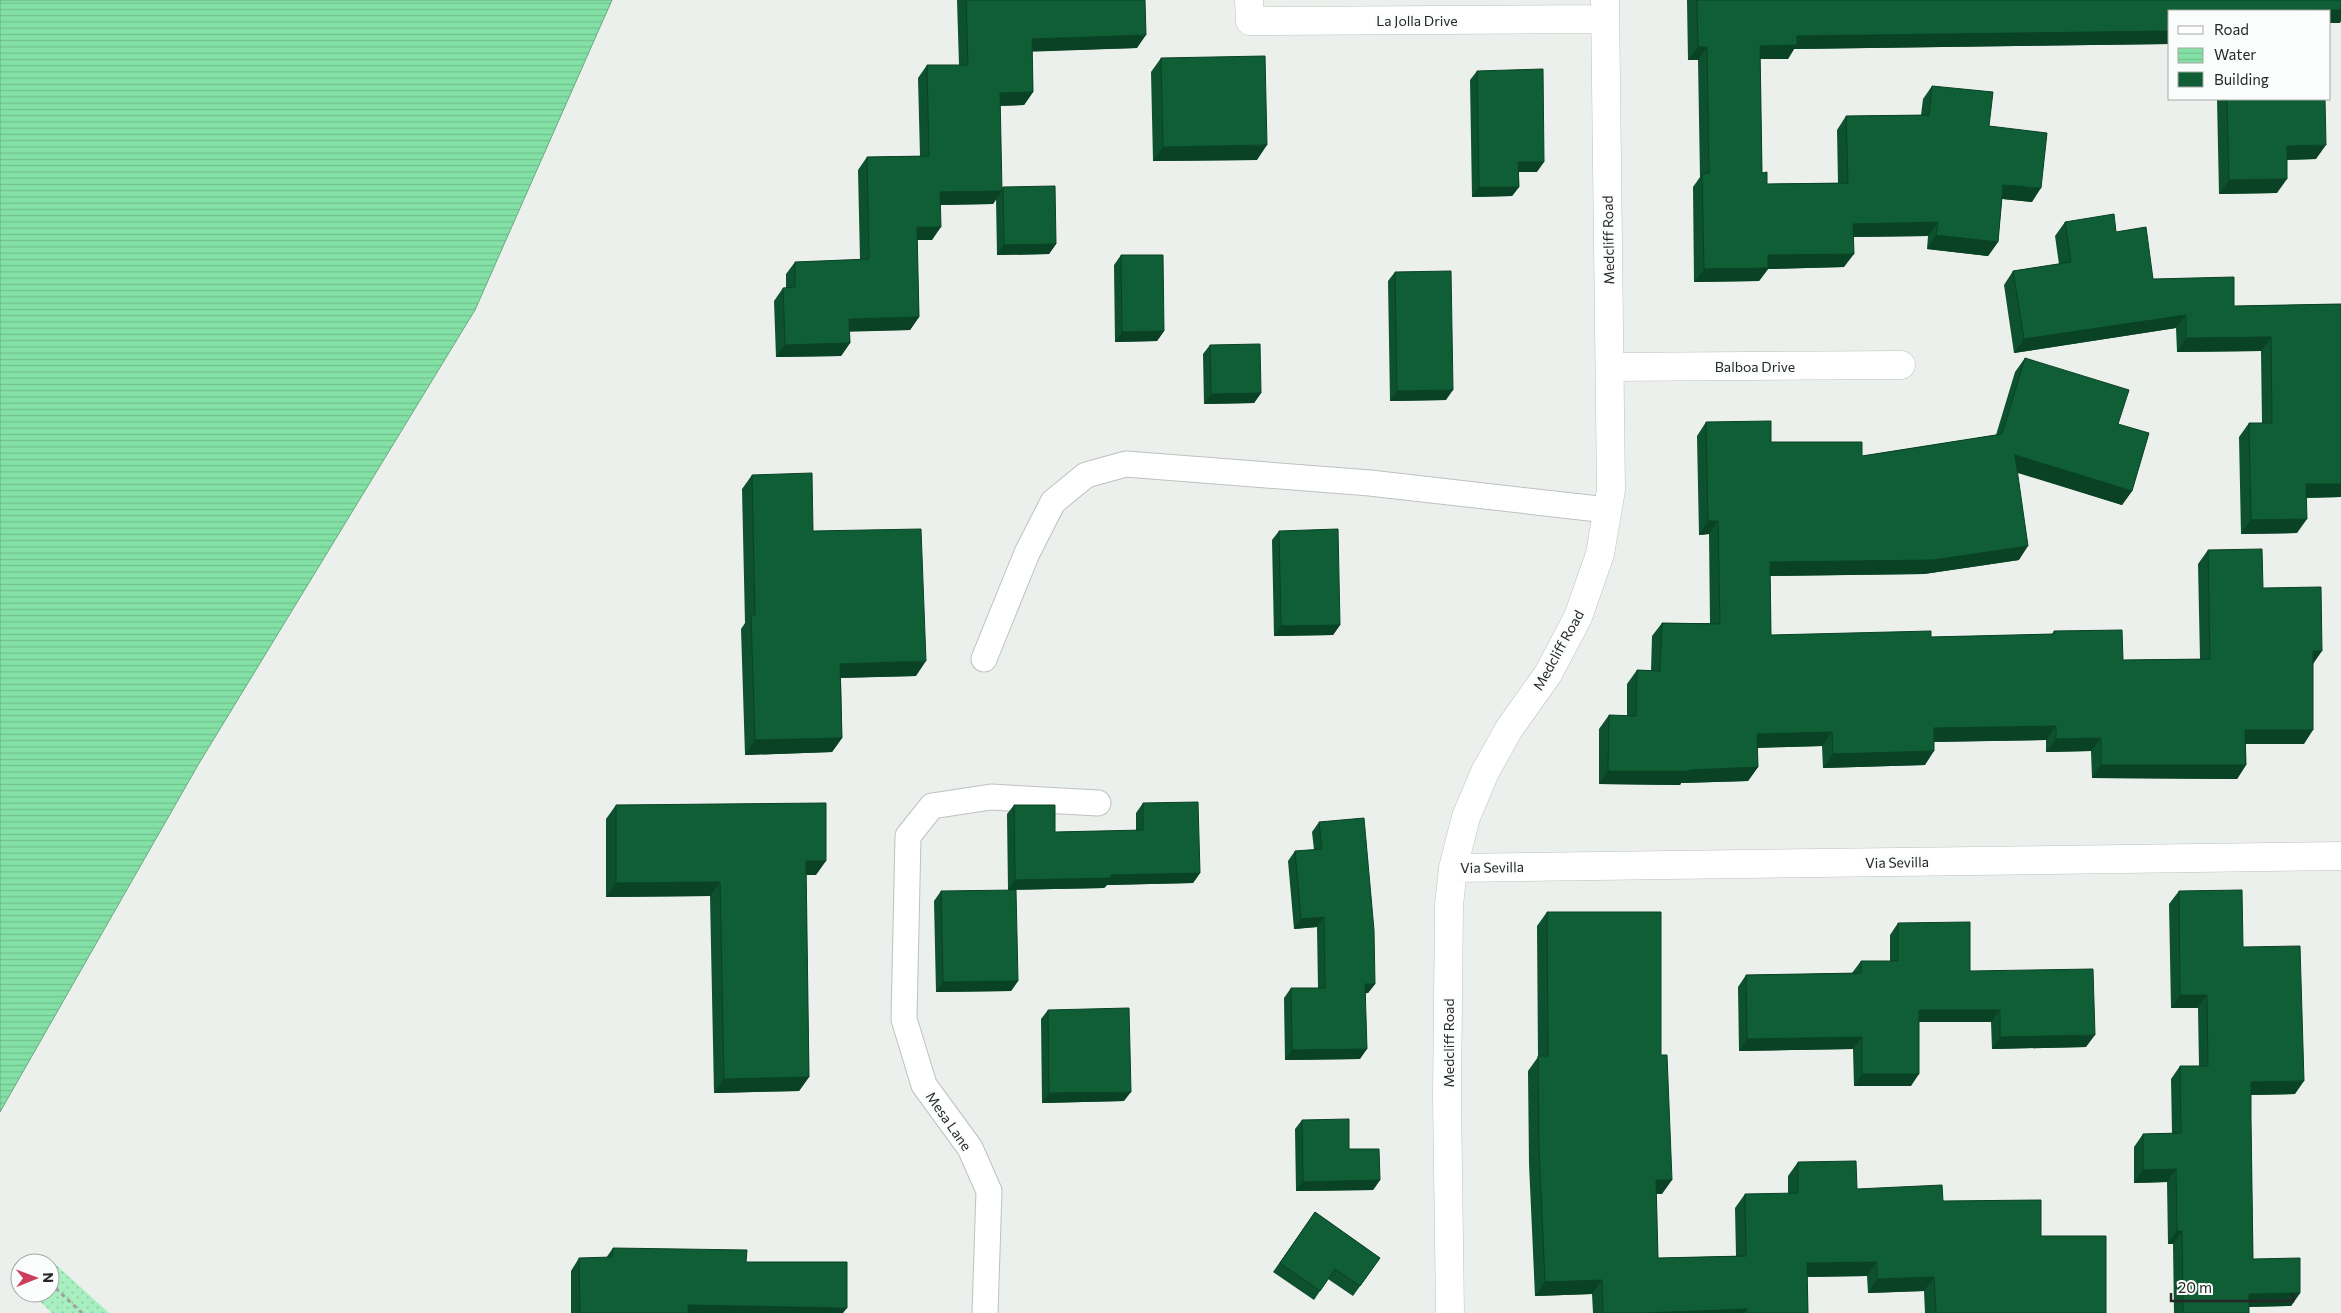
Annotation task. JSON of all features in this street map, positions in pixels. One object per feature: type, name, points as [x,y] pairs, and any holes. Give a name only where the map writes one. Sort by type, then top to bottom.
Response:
[{"type":"street","name":"La Jolla Drive","points":[[1249,0],[1250,21],[1605,9]]},
{"type":"street","name":"Medcliff Road","points":[[1450,1313],[1447,1087],[1449,905],[1453,868],[1466,817],[1484,772],[1509,729],[1548,674],[1578,617],[1600,554],[1611,490],[1605,9]]},
{"type":"street","name":"Balboa Drive","points":[[1610,366],[1901,365]]},
{"type":"street","name":"Via Sevilla","points":[[1453,868],[2341,856]]},
{"type":"lane","points":[[984,659],[1027,552],[1053,502],[1086,475],[1126,464],[1370,483],[1607,510]]},
{"type":"lane","name":"Mesa Lane","points":[[985,1313],[990,1191],[970,1148],[924,1085],[904,1019],[908,836],[932,806],[991,797],[1098,803]]},
{"type":"path","points":[[60,1292],[82,1313]]},
{"type":"shaded area","points":[[60,1268],[109,1313],[52,1313],[42,1303],[60,1303]]},
{"type":"water","points":[[0,0],[612,0],[475,310],[198,765],[0,1112]]},
{"type":"building","points":[[966,0],[1145,0],[1146,35],[1032,39],[1033,92],[1000,93],[1002,191],[940,192],[941,227],[917,227],[919,317],[849,319],[850,343],[785,345],[783,288],[795,287],[795,262],[869,259],[867,157],[929,156],[927,65],[968,65]]},
{"type":"building","points":[[1697,0],[2341,0],[2341,10],[2168,10],[2168,31],[1797,36],[1797,45],[1760,46],[1762,173],[1767,172],[1767,184],[1848,183],[1846,116],[1929,115],[1932,86],[1993,92],[1989,126],[2047,133],[2041,188],[2003,185],[1998,242],[1936,235],[1938,222],[1853,224],[1854,254],[1768,255],[1768,268],[1704,269],[1702,174],[1709,173],[1707,47],[1698,47]]},
{"type":"building","points":[[1265,56],[1267,145],[1163,147],[1161,58]]},
{"type":"building","points":[[1543,69],[1544,162],[1518,162],[1519,187],[1479,187],[1477,71]]},
{"type":"building","points":[[2227,100],[2325,100],[2326,145],[2287,146],[2287,179],[2229,180]]},
{"type":"building","points":[[1055,186],[1056,244],[1004,245],[1003,187]]},
{"type":"building","points":[[2114,214],[2116,232],[2146,227],[2153,279],[2234,277],[2234,306],[2341,304],[2341,484],[2306,484],[2307,519],[2251,520],[2249,423],[2272,423],[2271,337],[2186,338],[2186,315],[2024,339],[2013,271],[2071,262],[2065,222]]},
{"type":"building","points":[[1121,255],[1163,255],[1164,331],[1122,332]]},
{"type":"building","points":[[1451,271],[1453,390],[1397,391],[1395,272]]},
{"type":"building","points":[[1260,344],[1261,393],[1211,394],[1210,345]]},
{"type":"building","points":[[2025,358],[2129,390],[2118,424],[2149,433],[2132,491],[2015,455],[2028,546],[1933,560],[1770,562],[1771,635],[1931,631],[1931,637],[2054,634],[2054,631],[2122,630],[2123,660],[2210,659],[2208,550],[2262,549],[2263,588],[2321,587],[2322,651],[2313,651],[2313,730],[2245,730],[2246,765],[2101,765],[2101,738],[2056,739],[2056,726],[1934,728],[1934,751],[1833,754],[1832,732],[1757,734],[1758,767],[1689,771],[1608,771],[1609,715],[1636,716],[1637,670],[1660,671],[1662,623],[1720,624],[1718,521],[1708,521],[1706,422],[1771,421],[1771,442],[1862,442],[1862,456],[2002,434]]},
{"type":"building","points":[[812,473],[813,531],[921,529],[926,661],[840,664],[842,738],[755,740],[751,615],[755,615],[752,475]]},
{"type":"building","points":[[1338,529],[1340,625],[1281,626],[1279,531]]},
{"type":"building","points":[[1198,802],[1200,873],[1111,875],[1111,878],[1015,880],[1014,805],[1055,805],[1055,832],[1143,830],[1143,803]]},
{"type":"building","points":[[826,803],[826,861],[806,861],[809,1077],[724,1079],[720,882],[616,883],[616,805]]},
{"type":"building","points":[[1364,818],[1374,930],[1375,984],[1365,984],[1367,1049],[1292,1050],[1291,988],[1325,988],[1324,917],[1301,919],[1295,851],[1322,849],[1319,822]]},
{"type":"building","points":[[1016,890],[1018,981],[943,982],[941,891]]},
{"type":"building","points":[[2242,890],[2243,947],[2300,946],[2304,1081],[2251,1082],[2251,1120],[2253,1259],[2300,1258],[2300,1293],[2249,1294],[2249,1313],[2183,1313],[2182,1231],[2177,1231],[2176,1169],[2143,1170],[2143,1134],[2181,1133],[2180,1066],[2208,1066],[2207,995],[2180,995],[2179,891]]},
{"type":"building","points":[[1547,912],[1661,912],[1661,1055],[1667,1055],[1672,1180],[1656,1180],[1658,1258],[1746,1256],[1745,1194],[1798,1193],[1798,1162],[1856,1161],[1857,1189],[1942,1185],[1943,1201],[2041,1200],[2041,1236],[2106,1236],[2106,1313],[1936,1313],[1934,1277],[1877,1279],[1877,1262],[1807,1263],[1808,1313],[1747,1313],[1747,1309],[1603,1313],[1602,1280],[1545,1282],[1539,1149],[1538,1056],[1548,1056]]},
{"type":"building","points":[[1970,922],[1970,971],[2093,969],[2095,1035],[2000,1037],[2000,1010],[1919,1010],[1919,1074],[1862,1074],[1862,1037],[1747,1039],[1746,975],[1861,973],[1861,961],[1898,961],[1898,923]]},
{"type":"building","points":[[1129,1008],[1131,1092],[1049,1093],[1048,1010]]},
{"type":"building","points":[[1349,1119],[1349,1149],[1379,1149],[1380,1180],[1303,1182],[1302,1120]]},
{"type":"building","points":[[1315,1212],[1380,1258],[1360,1286],[1335,1269],[1320,1291],[1280,1263]]},
{"type":"building","points":[[613,1248],[747,1250],[746,1262],[847,1262],[847,1308],[688,1305],[688,1313],[580,1313],[579,1258],[612,1257]]}]
